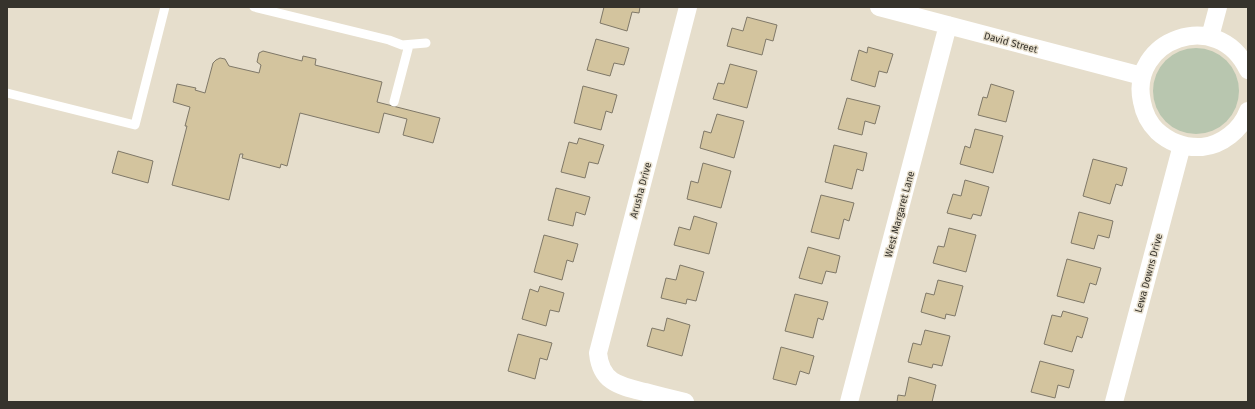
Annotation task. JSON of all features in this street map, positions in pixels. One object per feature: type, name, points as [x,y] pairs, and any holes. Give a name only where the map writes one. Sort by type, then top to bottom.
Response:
[{"type":"street","name":"Arusha Drive","points":[[685,402],[618,385],[613,382],[604,373],[599,360],[599,346],[688,7]]},
{"type":"street","name":"David Street","points":[[879,7],[1142,76]]},
{"type":"street","points":[[1210,36],[1218,7]]},
{"type":"street","name":"West Margaret Lane","points":[[849,402],[948,25]]},
{"type":"street","points":[[1248,70],[1238,53],[1220,40],[1210,36],[1188,35],[1168,43],[1159,49],[1146,66],[1142,76],[1141,87],[1141,98],[1144,109],[1154,128],[1162,135],[1182,145],[1192,147],[1204,146],[1224,139],[1241,125],[1248,111]]},
{"type":"street","name":"Lewa Downs Drive","points":[[1114,402],[1182,145]]},
{"type":"lane","points":[[7,93],[135,125],[165,7]]},
{"type":"lane","points":[[254,7],[389,40],[402,45],[426,43]]},
{"type":"lane","points":[[394,102],[409,45]]},
{"type":"green space","points":[[1196,48],[1212,52],[1226,61],[1235,75],[1239,91],[1235,107],[1226,121],[1212,130],[1196,134],[1180,130],[1166,121],[1157,107],[1153,91],[1157,75],[1166,61],[1180,52]]},
{"type":"building","points":[[604,7],[640,7],[639,13],[632,12],[627,31],[600,23]]},
{"type":"building","points":[[747,17],[777,25],[773,41],[766,39],[762,55],[727,46],[732,28],[743,31]]},
{"type":"building","points":[[596,39],[629,48],[624,65],[614,63],[610,76],[587,70]]},
{"type":"building","points":[[868,47],[893,54],[887,73],[879,71],[875,87],[851,80],[859,50],[867,53]]},
{"type":"building","points":[[263,51],[302,61],[303,56],[316,59],[315,65],[382,82],[377,102],[440,118],[433,143],[403,135],[407,119],[384,113],[379,133],[300,113],[287,166],[281,164],[280,168],[242,158],[243,154],[240,154],[229,200],[172,185],[187,126],[185,126],[190,107],[173,102],[177,84],[196,88],[195,90],[205,93],[213,63],[220,58],[225,59],[229,66],[259,73],[261,65],[257,62],[259,53]]},
{"type":"building","points":[[730,64],[757,71],[747,108],[713,99],[718,83],[724,84]]},
{"type":"building","points":[[991,84],[1014,91],[1006,122],[978,115],[983,97],[987,98]]},
{"type":"building","points":[[583,86],[617,95],[612,113],[606,111],[601,130],[574,123]]},
{"type":"building","points":[[847,98],[880,106],[875,124],[865,121],[862,135],[838,129]]},
{"type":"building","points":[[717,114],[744,121],[734,158],[700,148],[704,131],[711,133]]},
{"type":"building","points":[[975,129],[1003,136],[993,173],[960,164],[965,146],[970,148]]},
{"type":"building","points":[[579,138],[604,145],[598,164],[589,162],[585,178],[561,172],[569,142],[577,144]]},
{"type":"building","points":[[834,145],[867,153],[863,171],[857,169],[852,189],[825,182]]},
{"type":"building","points":[[118,151],[153,161],[148,183],[112,173]]},
{"type":"building","points":[[1093,159],[1127,168],[1122,186],[1116,184],[1110,204],[1083,196]]},
{"type":"building","points":[[703,163],[731,171],[721,208],[687,199],[691,181],[698,183]]},
{"type":"building","points":[[965,180],[989,187],[981,216],[973,214],[971,219],[947,213],[953,194],[961,196]]},
{"type":"building","points":[[556,188],[590,197],[585,215],[576,212],[573,226],[548,220]]},
{"type":"building","points":[[821,195],[854,203],[849,221],[844,219],[839,239],[811,232]]},
{"type":"building","points":[[1079,212],[1113,221],[1109,238],[1098,235],[1094,249],[1071,243]]},
{"type":"building","points":[[694,216],[717,223],[709,254],[674,245],[679,227],[690,230]]},
{"type":"building","points":[[949,228],[976,235],[966,272],[933,263],[938,246],[944,247]]},
{"type":"building","points":[[544,235],[578,244],[573,262],[567,260],[562,280],[534,272]]},
{"type":"building","points":[[808,247],[840,256],[836,273],[826,271],[822,284],[799,278]]},
{"type":"building","points":[[1067,259],[1101,268],[1096,285],[1090,283],[1084,303],[1057,296]]},
{"type":"building","points":[[680,265],[704,272],[696,301],[687,299],[686,304],[661,298],[666,278],[676,280]]},
{"type":"building","points":[[938,280],[963,286],[955,316],[946,314],[945,319],[921,312],[926,293],[934,295]]},
{"type":"building","points":[[540,286],[564,293],[559,312],[550,310],[546,326],[522,319],[530,289],[538,292]]},
{"type":"building","points":[[795,294],[828,302],[823,320],[818,318],[813,338],[785,331]]},
{"type":"building","points":[[1063,311],[1088,318],[1082,338],[1077,336],[1072,352],[1044,344],[1052,315],[1061,317]]},
{"type":"building","points":[[667,318],[690,325],[682,356],[647,346],[652,328],[664,331]]},
{"type":"building","points":[[925,330],[950,336],[942,366],[933,364],[932,368],[908,362],[913,343],[921,345]]},
{"type":"building","points":[[518,334],[552,343],[547,360],[540,358],[535,379],[508,371]]},
{"type":"building","points":[[781,347],[814,356],[809,374],[800,371],[796,385],[773,379]]},
{"type":"building","points":[[1040,361],[1074,370],[1069,388],[1058,385],[1055,398],[1031,392]]},
{"type":"building","points":[[909,377],[936,385],[932,402],[897,402],[898,395],[905,396]]}]
